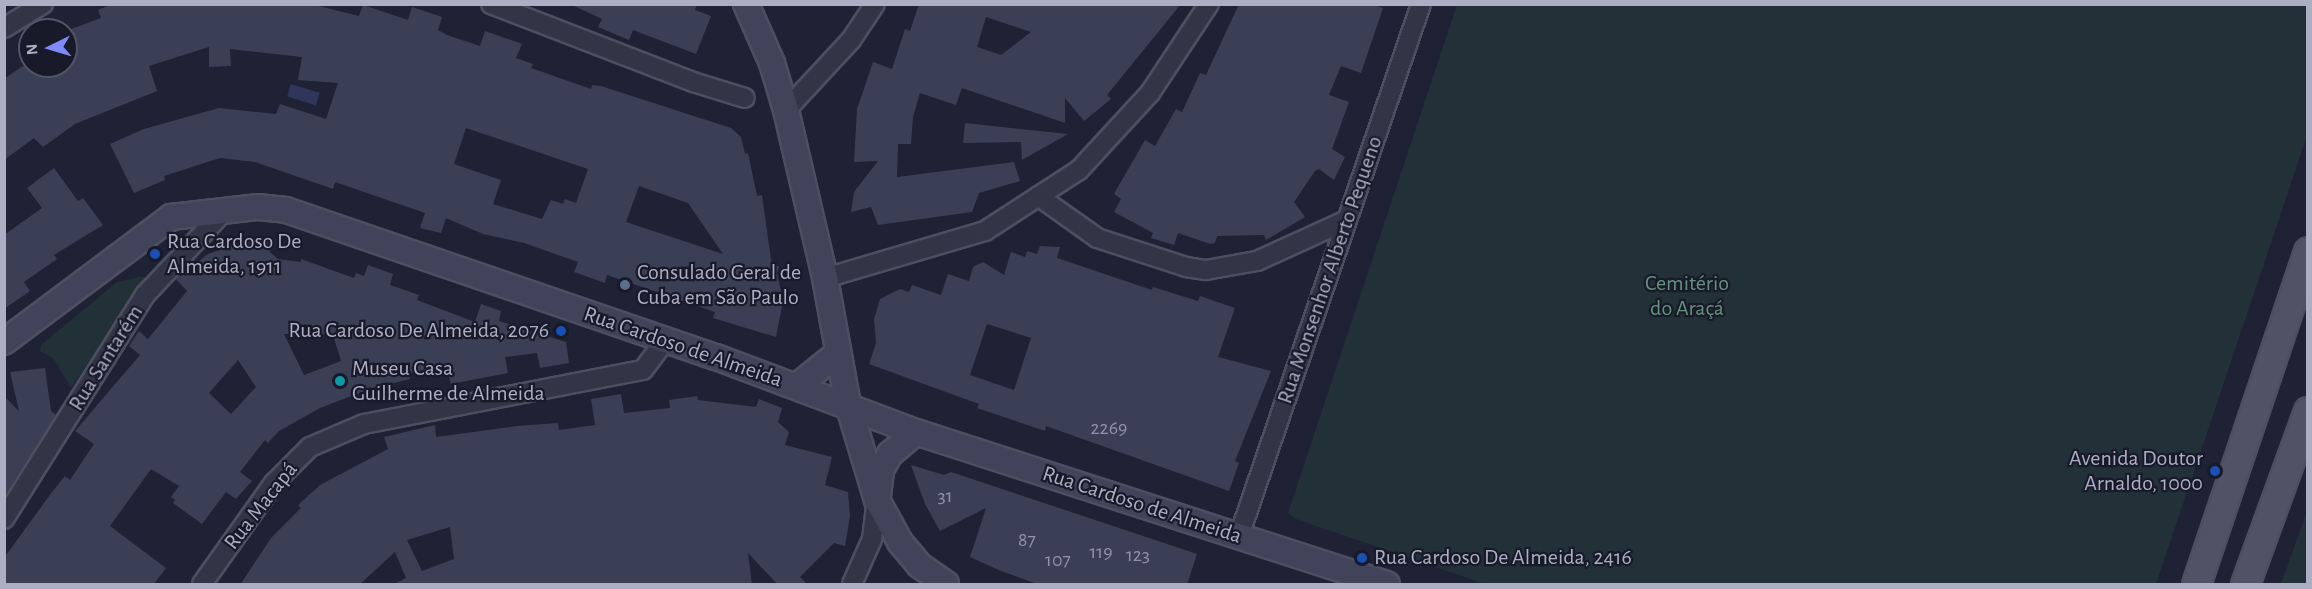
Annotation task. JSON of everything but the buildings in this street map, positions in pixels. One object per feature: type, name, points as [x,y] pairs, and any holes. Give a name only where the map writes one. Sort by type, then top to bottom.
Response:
[{"type":"main road","points":[[746,4],[772,63],[786,110],[825,278],[848,404],[877,501],[900,542],[919,565],[946,585]]},
{"type":"main road","name":"Rua Cardoso de Almeida","points":[[4,342],[171,217],[258,207],[286,210],[848,404],[916,432],[1387,585]]},
{"type":"main road","points":[[2196,585],[2303,280],[2307,251]]},
{"type":"main road","points":[[796,387],[838,353]]},
{"type":"main road","points":[[2245,585],[2307,411]]},
{"type":"main road","points":[[877,501],[881,470],[890,454],[916,432]]},
{"type":"street","points":[[4,28],[43,4]]},
{"type":"street","points":[[786,110],[851,40],[875,4]]},
{"type":"street","points":[[825,278],[985,231],[1079,170],[1120,130],[1174,59],[1209,4]]},
{"type":"street","name":"Rua Monsenhor Alberto Pequeno","points":[[1239,536],[1421,4]]},
{"type":"street","points":[[490,5],[745,98]]},
{"type":"street","points":[[1038,196],[1097,238],[1186,267],[1206,270],[1257,261],[1347,220]]},
{"type":"street","name":"Rua Santarém","points":[[4,519],[145,295],[225,210]]},
{"type":"street","name":"Rua Macapá","points":[[202,585],[274,483],[310,447],[375,422],[643,370],[666,340]]},
{"type":"street","points":[[852,585],[872,539],[877,501]]},
{"type":"green space","name":"Cemitério do Araçá","points":[[1457,5],[2307,5],[2307,136],[2156,584],[1485,584],[1296,519],[1288,513]]},
{"type":"green space","points":[[146,277],[71,388],[54,359],[40,351],[41,345],[117,282]]},
{"type":"green space","points":[[2307,511],[2307,584],[2281,584]]},
{"type":"water","points":[[291,84],[320,93],[316,105],[287,96]]},
{"type":"place","name":"Rua Cardoso De Almeida, 1911","points":[[155,254]]},
{"type":"place","name":"Consulado Geral de Cuba em São Paulo","points":[[625,285]]},
{"type":"place","name":"Rua Cardoso De Almeida, 2076","points":[[561,331]]},
{"type":"place","name":"Museu Casa Guilherme de Almeida","points":[[340,381]]},
{"type":"place","name":"Avenida Doutor Arnaldo, 1000","points":[[2215,471]]},
{"type":"place","name":"Rua Cardoso De Almeida, 2416","points":[[1362,558]]}]
